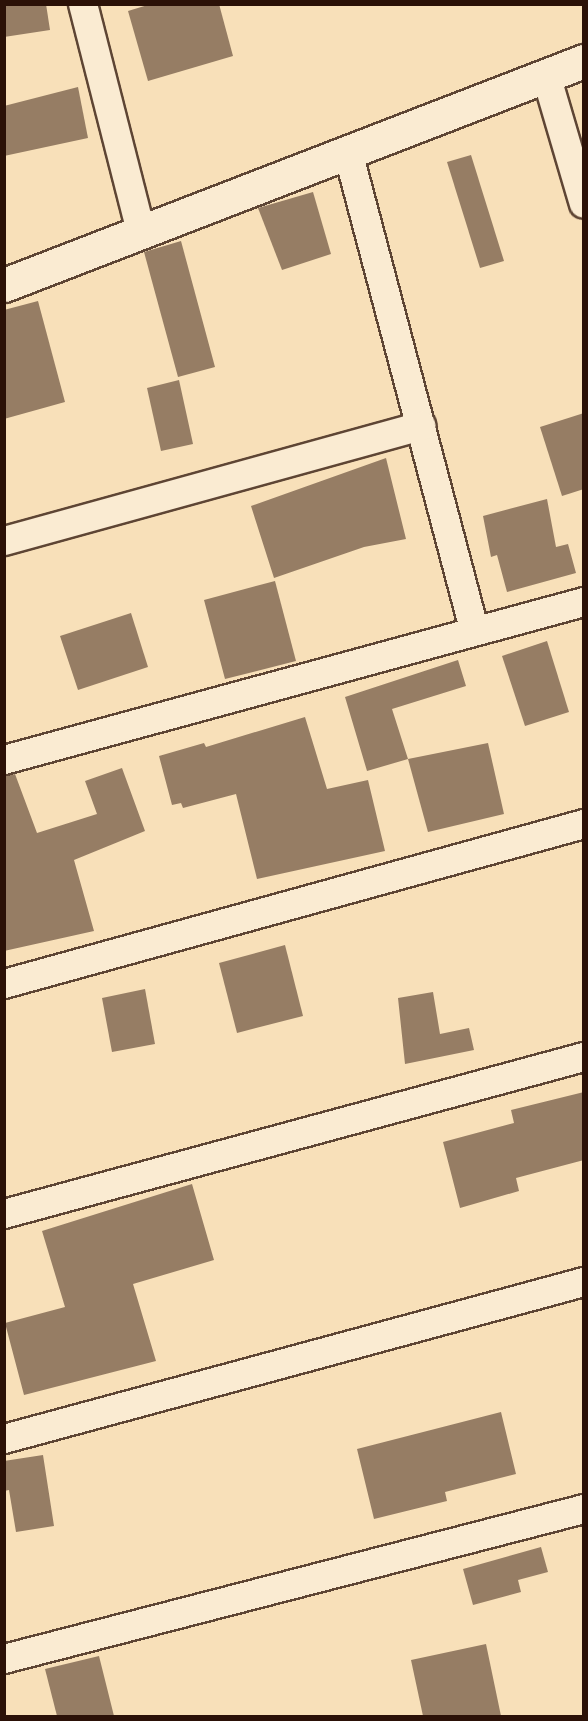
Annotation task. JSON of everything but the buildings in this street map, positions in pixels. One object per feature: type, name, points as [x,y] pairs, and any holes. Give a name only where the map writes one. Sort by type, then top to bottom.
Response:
[{"type":"street","points":[[83,4],[141,231]]},
{"type":"street","points":[[4,285],[584,61]]},
{"type":"street","points":[[546,75],[584,204]]},
{"type":"street","points":[[348,152],[475,631]]},
{"type":"street","points":[[4,541],[421,426]]},
{"type":"street","points":[[4,760],[584,602]]},
{"type":"street","points":[[4,984],[584,824]]},
{"type":"street","points":[[4,1214],[584,1057]]},
{"type":"street","points":[[4,1439],[584,1282]]},
{"type":"street","points":[[4,1659],[584,1509]]}]
